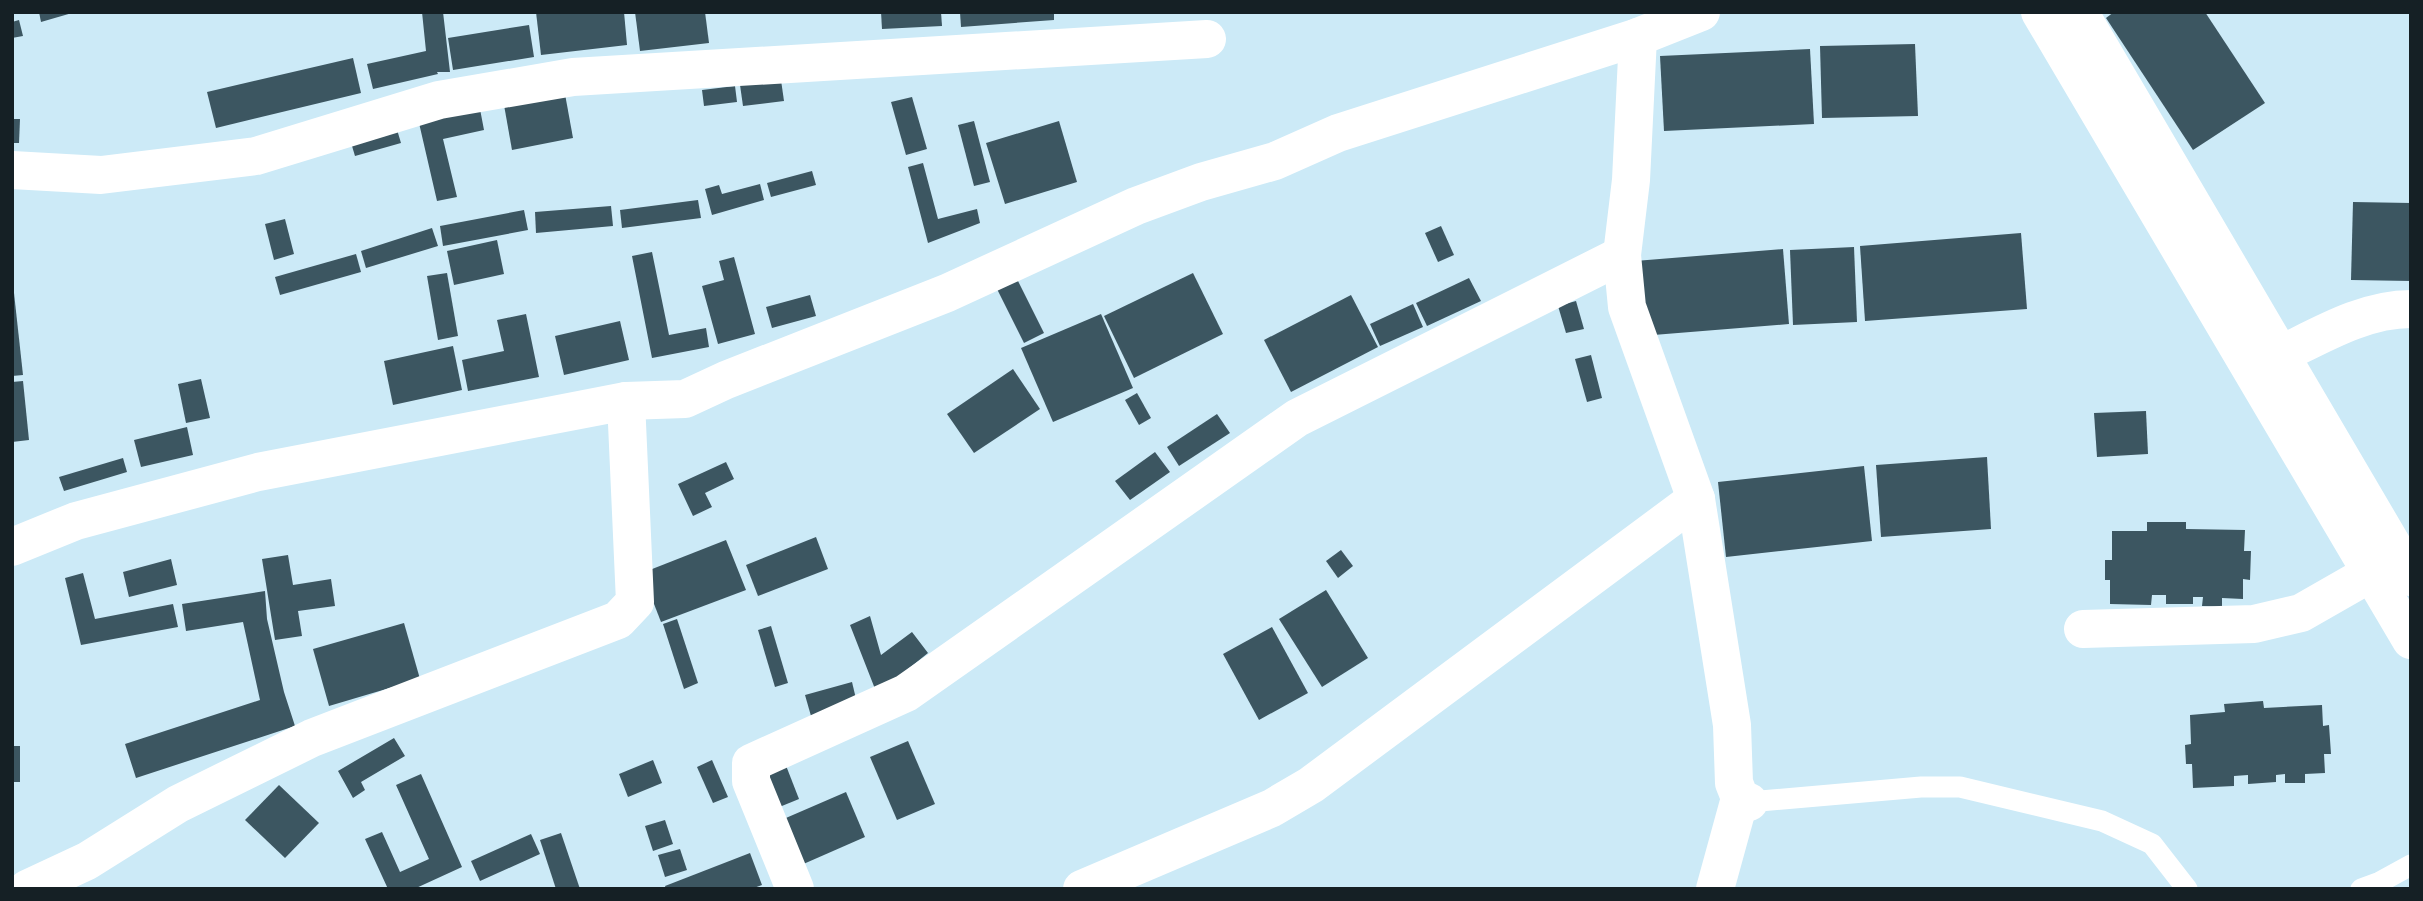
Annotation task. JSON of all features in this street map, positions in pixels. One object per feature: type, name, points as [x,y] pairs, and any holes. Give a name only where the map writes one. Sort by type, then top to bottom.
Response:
[{"type":"street","points":[[12,547],[76,520],[258,472],[626,401],[685,399],[726,380],[947,293],[1136,206],[1201,182],[1275,161],[1338,133],[1639,37],[1701,12]]},
{"type":"street","points":[[2040,12],[2411,577]]},
{"type":"street","points":[[2080,12],[2391,549],[2411,640]]},
{"type":"street","points":[[1639,37],[1631,180],[1622,255],[1627,307],[1696,499],[1731,725],[1734,783],[1744,800],[1715,889]]},
{"type":"street","points":[[12,170],[101,175],[256,156],[439,100],[573,77],[1208,39]]},
{"type":"street","points":[[795,889],[751,781],[751,763],[906,693],[1297,418],[1622,255]]},
{"type":"street","points":[[2280,355],[2344,324],[2374,313],[2411,309]]},
{"type":"street","points":[[27,889],[87,861],[178,804],[312,738],[618,620],[635,602],[626,401]]},
{"type":"street","points":[[1082,889],[1272,808],[1311,785],[1696,499]]},
{"type":"street","points":[[2083,629],[2254,624],[2278,620],[2301,613],[2391,549]]},
{"type":"lane","points":[[1744,800],[1921,787],[1960,787],[2102,821],[2152,844],[2187,889]]},
{"type":"lane","points":[[2361,889],[2411,865]]},
{"type":"building","points":[[39,12],[71,12],[72,13],[41,22]]},
{"type":"building","points":[[422,12],[443,12],[450,72],[437,72],[438,74],[373,89],[367,64],[426,51]]},
{"type":"building","points":[[536,12],[624,12],[627,45],[541,55]]},
{"type":"building","points":[[635,12],[705,12],[709,43],[640,51]]},
{"type":"building","points":[[881,12],[941,12],[942,26],[882,29]]},
{"type":"building","points":[[960,12],[1054,12],[1054,20],[961,27]]},
{"type":"building","points":[[2114,12],[2205,12],[2265,103],[2193,150],[2106,18]]},
{"type":"building","points":[[19,20],[23,36],[12,38],[12,22]]},
{"type":"building","points":[[529,25],[534,57],[453,70],[448,38]]},
{"type":"building","points":[[1915,44],[1918,116],[1822,118],[1820,46]]},
{"type":"building","points":[[1810,49],[1814,124],[1664,131],[1660,56]]},
{"type":"building","points":[[353,58],[361,93],[216,128],[207,92]]},
{"type":"building","points":[[781,80],[784,101],[743,106],[740,85]]},
{"type":"building","points":[[735,86],[737,102],[704,106],[702,90]]},
{"type":"building","points":[[565,94],[573,138],[512,150],[504,105]]},
{"type":"building","points":[[912,97],[927,149],[906,155],[891,102]]},
{"type":"building","points":[[480,109],[484,130],[443,139],[457,197],[437,201],[419,123]]},
{"type":"building","points":[[12,119],[20,119],[19,143],[12,143]]},
{"type":"building","points":[[974,121],[990,182],[974,186],[958,125]]},
{"type":"building","points":[[1059,121],[1077,182],[1005,204],[986,143]]},
{"type":"building","points":[[395,123],[401,143],[355,156],[349,136]]},
{"type":"building","points":[[923,163],[938,219],[977,209],[980,223],[928,243],[908,167]]},
{"type":"building","points":[[812,171],[816,185],[771,197],[767,183]]},
{"type":"building","points":[[760,184],[764,200],[712,215],[705,189],[719,185],[722,194]]},
{"type":"building","points":[[698,200],[701,218],[622,228],[620,210]]},
{"type":"building","points":[[2353,202],[2411,203],[2411,281],[2351,280]]},
{"type":"building","points":[[611,206],[613,226],[536,233],[535,212]]},
{"type":"building","points":[[524,210],[528,230],[443,246],[440,226]]},
{"type":"building","points":[[285,219],[294,254],[274,260],[265,224]]},
{"type":"building","points":[[1441,226],[1454,255],[1438,262],[1425,233]]},
{"type":"building","points":[[432,228],[438,246],[366,268],[361,251]]},
{"type":"building","points":[[2021,233],[2027,309],[1865,321],[1860,246]]},
{"type":"building","points":[[497,240],[504,274],[454,285],[447,251]]},
{"type":"building","points":[[1854,247],[1857,322],[1793,325],[1790,250]]},
{"type":"building","points":[[1783,249],[1789,324],[1641,336],[1635,261]]},
{"type":"building","points":[[652,252],[669,335],[706,328],[709,347],[652,358],[632,256]]},
{"type":"building","points":[[356,254],[361,272],[280,295],[275,277]]},
{"type":"building","points":[[734,257],[755,334],[718,344],[702,286],[724,280],[719,261]]},
{"type":"building","points":[[1013,271],[1044,333],[1024,343],[993,281]]},
{"type":"building","points":[[447,273],[458,336],[438,340],[427,276]]},
{"type":"building","points":[[1193,273],[1223,334],[1134,378],[1104,316]]},
{"type":"building","points":[[1469,278],[1481,301],[1427,326],[1416,303]]},
{"type":"building","points":[[12,293],[23,375],[12,376]]},
{"type":"building","points":[[810,295],[816,316],[772,328],[766,307]]},
{"type":"building","points":[[1351,295],[1378,347],[1291,392],[1264,340]]},
{"type":"building","points":[[1576,301],[1584,329],[1566,333],[1558,306]]},
{"type":"building","points":[[1413,304],[1423,327],[1380,346],[1370,324]]},
{"type":"building","points":[[526,314],[539,377],[468,391],[462,360],[504,351],[497,320]]},
{"type":"building","points":[[1101,314],[1133,388],[1053,422],[1021,348]]},
{"type":"building","points":[[620,321],[629,360],[564,375],[555,336]]},
{"type":"building","points":[[453,346],[462,390],[393,405],[384,361]]},
{"type":"building","points":[[1591,355],[1602,398],[1587,402],[1575,359]]},
{"type":"building","points":[[1013,369],[1040,409],[974,453],[947,414]]},
{"type":"building","points":[[201,379],[210,418],[186,423],[178,384]]},
{"type":"building","points":[[23,381],[29,440],[12,442],[12,382]]},
{"type":"building","points":[[1137,393],[1151,418],[1139,425],[1125,400]]},
{"type":"building","points":[[2146,411],[2148,454],[2097,457],[2094,413]]},
{"type":"building","points":[[1217,414],[1230,433],[1179,466],[1167,447]]},
{"type":"building","points":[[187,427],[193,455],[141,467],[134,440]]},
{"type":"building","points":[[1155,452],[1170,472],[1130,500],[1115,481]]},
{"type":"building","points":[[1987,457],[1991,529],[1881,537],[1876,465]]},
{"type":"building","points":[[123,458],[127,472],[64,491],[59,477]]},
{"type":"building","points":[[726,462],[734,479],[705,493],[712,507],[693,516],[678,484]]},
{"type":"building","points":[[1864,466],[1872,541],[1726,557],[1718,482]]},
{"type":"building","points":[[2147,522],[2186,522],[2186,529],[2245,530],[2244,551],[2251,551],[2250,580],[2243,579],[2243,599],[2222,598],[2222,607],[2202,606],[2203,597],[2193,597],[2193,604],[2166,604],[2166,595],[2152,595],[2151,605],[2110,604],[2110,580],[2105,580],[2105,560],[2112,560],[2112,531],[2147,531]]},
{"type":"building","points":[[816,537],[828,569],[758,596],[746,565]]},
{"type":"building","points":[[726,540],[746,590],[661,622],[642,573]]},
{"type":"building","points":[[1341,550],[1353,566],[1338,578],[1326,561]]},
{"type":"building","points":[[288,555],[293,585],[331,579],[335,606],[298,611],[302,636],[275,640],[262,559]]},
{"type":"building","points":[[171,559],[177,585],[129,597],[123,572]]},
{"type":"building","points":[[83,573],[95,619],[173,604],[178,627],[81,645],[65,578]]},
{"type":"building","points":[[1326,590],[1368,658],[1322,687],[1279,619]]},
{"type":"building","points":[[265,591],[267,619],[295,726],[136,778],[125,744],[260,700],[243,622],[186,631],[182,604]]},
{"type":"building","points":[[870,616],[881,655],[912,632],[928,653],[877,694],[850,625]]},
{"type":"building","points":[[677,619],[698,683],[684,689],[663,624]]},
{"type":"building","points":[[404,623],[420,679],[329,706],[313,649]]},
{"type":"building","points":[[771,626],[788,683],[775,687],[758,630]]},
{"type":"building","points":[[1272,627],[1308,693],[1259,720],[1223,654]]},
{"type":"building","points":[[852,682],[857,703],[811,716],[805,695]]},
{"type":"building","points":[[2263,701],[2264,708],[2322,705],[2323,726],[2329,725],[2331,754],[2324,754],[2325,773],[2305,774],[2305,783],[2285,783],[2285,774],[2276,775],[2276,782],[2248,784],[2248,775],[2234,776],[2234,786],[2193,788],[2192,764],[2186,764],[2185,745],[2191,744],[2190,715],[2225,712],[2224,704]]},
{"type":"building","points":[[394,738],[405,756],[361,782],[365,790],[353,798],[338,771]]},
{"type":"building","points":[[908,741],[935,804],[897,820],[870,757]]},
{"type":"building","points":[[12,746],[20,746],[20,782],[12,782]]},
{"type":"building","points":[[653,760],[662,783],[628,797],[619,774]]},
{"type":"building","points":[[712,760],[728,797],[713,803],[697,767]]},
{"type":"building","points":[[785,763],[799,799],[777,808],[763,772]]},
{"type":"building","points":[[421,774],[462,867],[414,889],[388,889],[365,839],[382,832],[400,872],[429,859],[396,785]]},
{"type":"building","points":[[279,785],[319,823],[285,858],[245,820]]},
{"type":"building","points":[[846,792],[865,837],[792,869],[772,824]]},
{"type":"building","points":[[665,820],[673,844],[653,851],[645,826]]},
{"type":"building","points":[[561,833],[580,889],[556,889],[540,840]]},
{"type":"building","points":[[531,834],[540,854],[480,881],[471,861]]},
{"type":"building","points":[[680,849],[687,870],[665,877],[658,855]]},
{"type":"building","points":[[750,853],[762,885],[751,889],[666,889],[665,886]]}]
